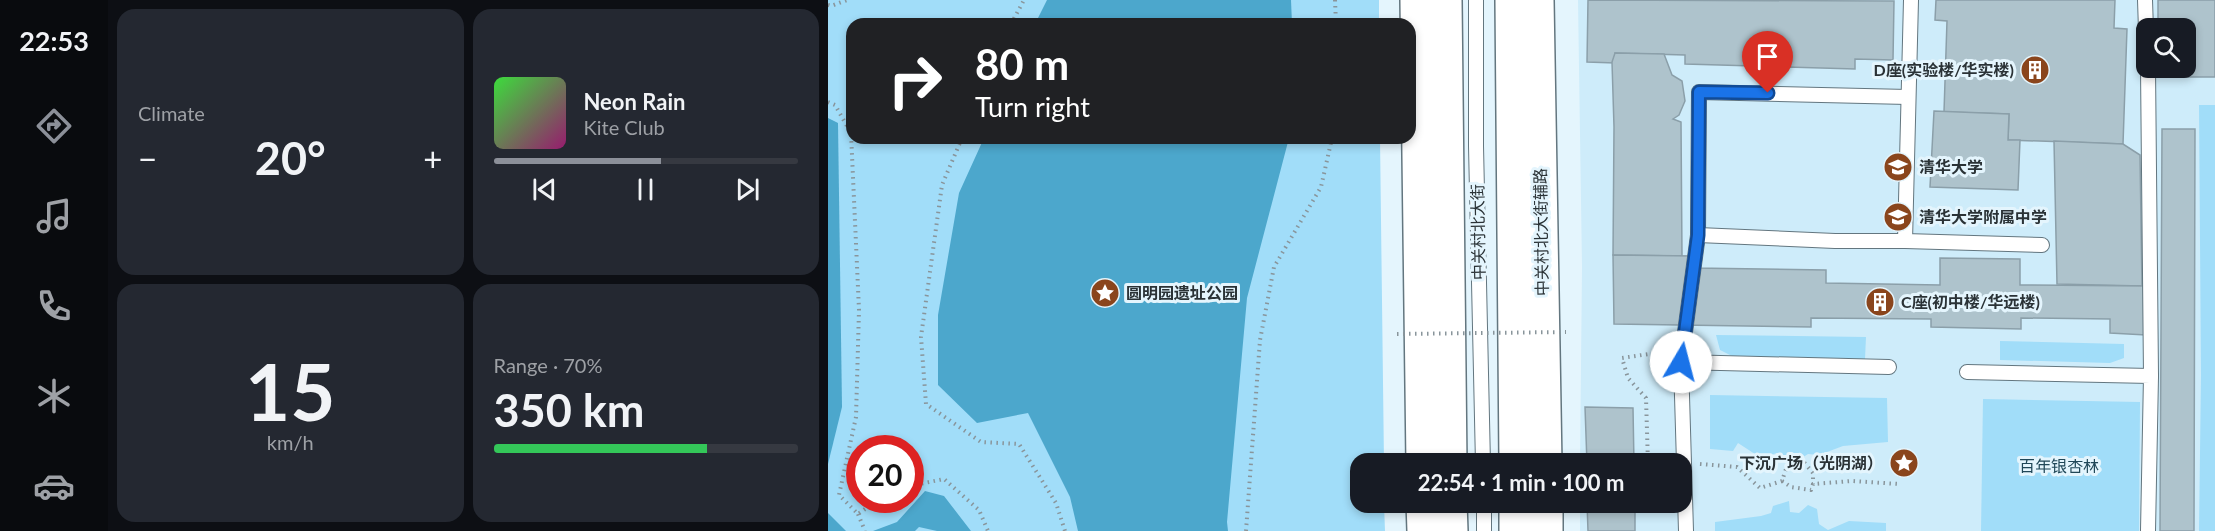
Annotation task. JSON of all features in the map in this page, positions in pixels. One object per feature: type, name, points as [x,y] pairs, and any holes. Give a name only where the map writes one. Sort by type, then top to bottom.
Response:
[{"type":"street","points":[[1417,0],[1423,453]]},
{"type":"street","name":"中关村北大街","points":[[1445,0],[1450,453]]},
{"type":"street","points":[[1512,0],[1516,453]]},
{"type":"street","name":"中关村北大街辅路","points":[[1537,0],[1545,453]]},
{"type":"street","points":[[1423,513],[1424,531]]},
{"type":"street","points":[[1450,513],[1451,531]]},
{"type":"street","points":[[1516,513],[1516,531]]},
{"type":"street","points":[[1546,513],[1546,531]]},
{"type":"lane","name":"中关村北大街","points":[[1476,0],[1476,158],[1483,453]]},
{"type":"lane","points":[[1905,241],[1911,0]]},
{"type":"lane","points":[[2145,0],[2146,18]]},
{"type":"lane","points":[[2148,78],[2151,376],[2148,531]]},
{"type":"lane","points":[[1684,453],[1681,362],[1698,235],[1699,92],[1908,97]]},
{"type":"lane","points":[[1698,235],[1835,241],[2042,245]]},
{"type":"lane","points":[[1681,362],[1889,367]]},
{"type":"lane","points":[[1967,372],[2151,376]]},
{"type":"lane","points":[[1484,513],[1484,531]]},
{"type":"lane","points":[[1685,513],[1686,531]]},
{"type":"path","points":[[828,4],[831,6],[847,0]]},
{"type":"path","points":[[1014,18],[1024,0]]},
{"type":"path","points":[[1335,0],[1336,18]]},
{"type":"path","points":[[828,102],[836,105],[846,124]]},
{"type":"path","points":[[851,144],[859,310],[856,405],[839,495],[858,514],[865,531]]},
{"type":"path","points":[[959,144],[942,185],[921,337],[926,404],[981,442],[1019,444],[1056,503],[1065,531]]},
{"type":"path","points":[[1246,531],[1260,340],[1274,267],[1321,187],[1331,144]]},
{"type":"path","points":[[1397,334],[1566,332]]},
{"type":"path","points":[[1648,453],[1646,398],[1628,378],[1622,358],[1649,354],[1681,362]]},
{"type":"path","points":[[1803,461],[1813,473],[1814,484],[1811,490],[1791,487],[1782,481],[1787,466],[1803,461]]},
{"type":"path","points":[[1692,464],[1737,467],[1760,488],[1782,481]]},
{"type":"path","points":[[924,483],[944,479],[980,510],[988,531]]},
{"type":"path","points":[[1814,484],[1852,481],[1899,484]]},
{"type":"shaded area","points":[[1047,0],[1291,0],[1292,18],[1038,18]]},
{"type":"shaded area","name":"清华大学","points":[[1578,0],[2215,0],[2215,531],[1580,531],[1580,513],[1692,513],[1692,453],[1580,453],[1582,267]]},
{"type":"shaded area","points":[[828,118],[838,123],[842,407],[828,464]]},
{"type":"shaded area","points":[[981,144],[1287,144],[1247,298],[1228,531],[1078,531],[1070,497],[1028,413],[977,423],[938,385],[938,315],[959,193]]},
{"type":"shaded area","points":[[924,492],[944,496],[971,531],[937,531],[919,527],[915,531],[873,531],[897,522],[905,513],[924,513]]},
{"type":"shaded area","points":[[828,513],[846,531],[828,531]]},
{"type":"green space","name":"圆明园遗址公园","points":[[828,0],[1379,0],[1379,18],[846,18],[846,144],[1380,144],[1384,453],[1350,453],[1350,513],[1384,513],[1385,531],[828,531]]},
{"type":"green space","points":[[2199,105],[2215,105],[2215,531],[2199,531],[2201,375]]},
{"type":"green space","points":[[1716,335],[1866,337],[1865,359],[1734,357],[1720,350]]},
{"type":"green space","points":[[2000,341],[2124,344],[2124,358],[2110,363],[2000,360]]},
{"type":"green space","points":[[1710,395],[1887,398],[1888,442],[1843,446],[1819,455],[1808,454],[1797,461],[1777,453],[1761,458],[1738,443],[1733,451],[1710,449]]},
{"type":"green space","name":"百年银杏林","points":[[1983,399],[2140,402],[2139,531],[1981,531]]},
{"type":"green space","points":[[1789,501],[1790,512],[1799,513],[1808,505],[1817,509],[1819,524],[1828,530],[1849,521],[1886,523],[1886,531],[1715,531],[1715,522],[1761,516],[1771,513],[1773,506]]},
{"type":"building","points":[[1588,0],[1894,1],[1893,60],[1855,59],[1855,69],[1685,64],[1685,55],[1615,53],[1615,63],[1587,62]]},
{"type":"building","name":"D座(实验楼/华实楼)","points":[[1936,0],[2115,0],[2114,28],[2127,29],[2123,144],[2008,140],[2009,114],[1944,112],[1947,21],[1935,20]]},
{"type":"building","points":[[2158,0],[2215,0],[2215,77],[2196,77],[2196,18],[2158,18]]},
{"type":"building","points":[[1615,53],[1664,54],[1672,75],[1682,81],[1685,101],[1679,115],[1673,119],[1681,122],[1682,256],[1613,255],[1612,62]]},
{"type":"building","points":[[1934,111],[2009,114],[2008,140],[2020,140],[2018,190],[1930,187]]},
{"type":"building","points":[[2162,129],[2195,129],[2194,531],[2160,531]]},
{"type":"building","points":[[2054,141],[2123,144],[2140,155],[2142,286],[2057,284]]},
{"type":"building","name":"C座(初中楼/华远楼)","points":[[1613,255],[1694,256],[1694,268],[1826,270],[1826,283],[1940,285],[1940,258],[2020,259],[2020,285],[2146,286],[2146,335],[2110,333],[2110,319],[2021,318],[2021,329],[1931,327],[1931,319],[1811,318],[1811,327],[1614,324]]},
{"type":"building","points":[[1585,407],[1633,408],[1634,453],[1587,453]]},
{"type":"building","points":[[1587,513],[1635,513],[1635,531],[1588,531]]},
{"type":"place","name":"D座(实验楼/华实楼)","points":[[2035,70]]},
{"type":"place","name":"清华大学","points":[[1898,167]]},
{"type":"place","name":"清华大学附属中学","points":[[1898,217]]},
{"type":"place","name":"圆明园遗址公园","points":[[1105,293]]},
{"type":"place","name":"C座(初中楼/华远楼)","points":[[1880,302]]},
{"type":"place","name":"下沉广场（光阴湖）","points":[[1904,463]]},
{"type":"route","points":[[1681,362],[1698,235],[1699,92],[1768,93]]}]
